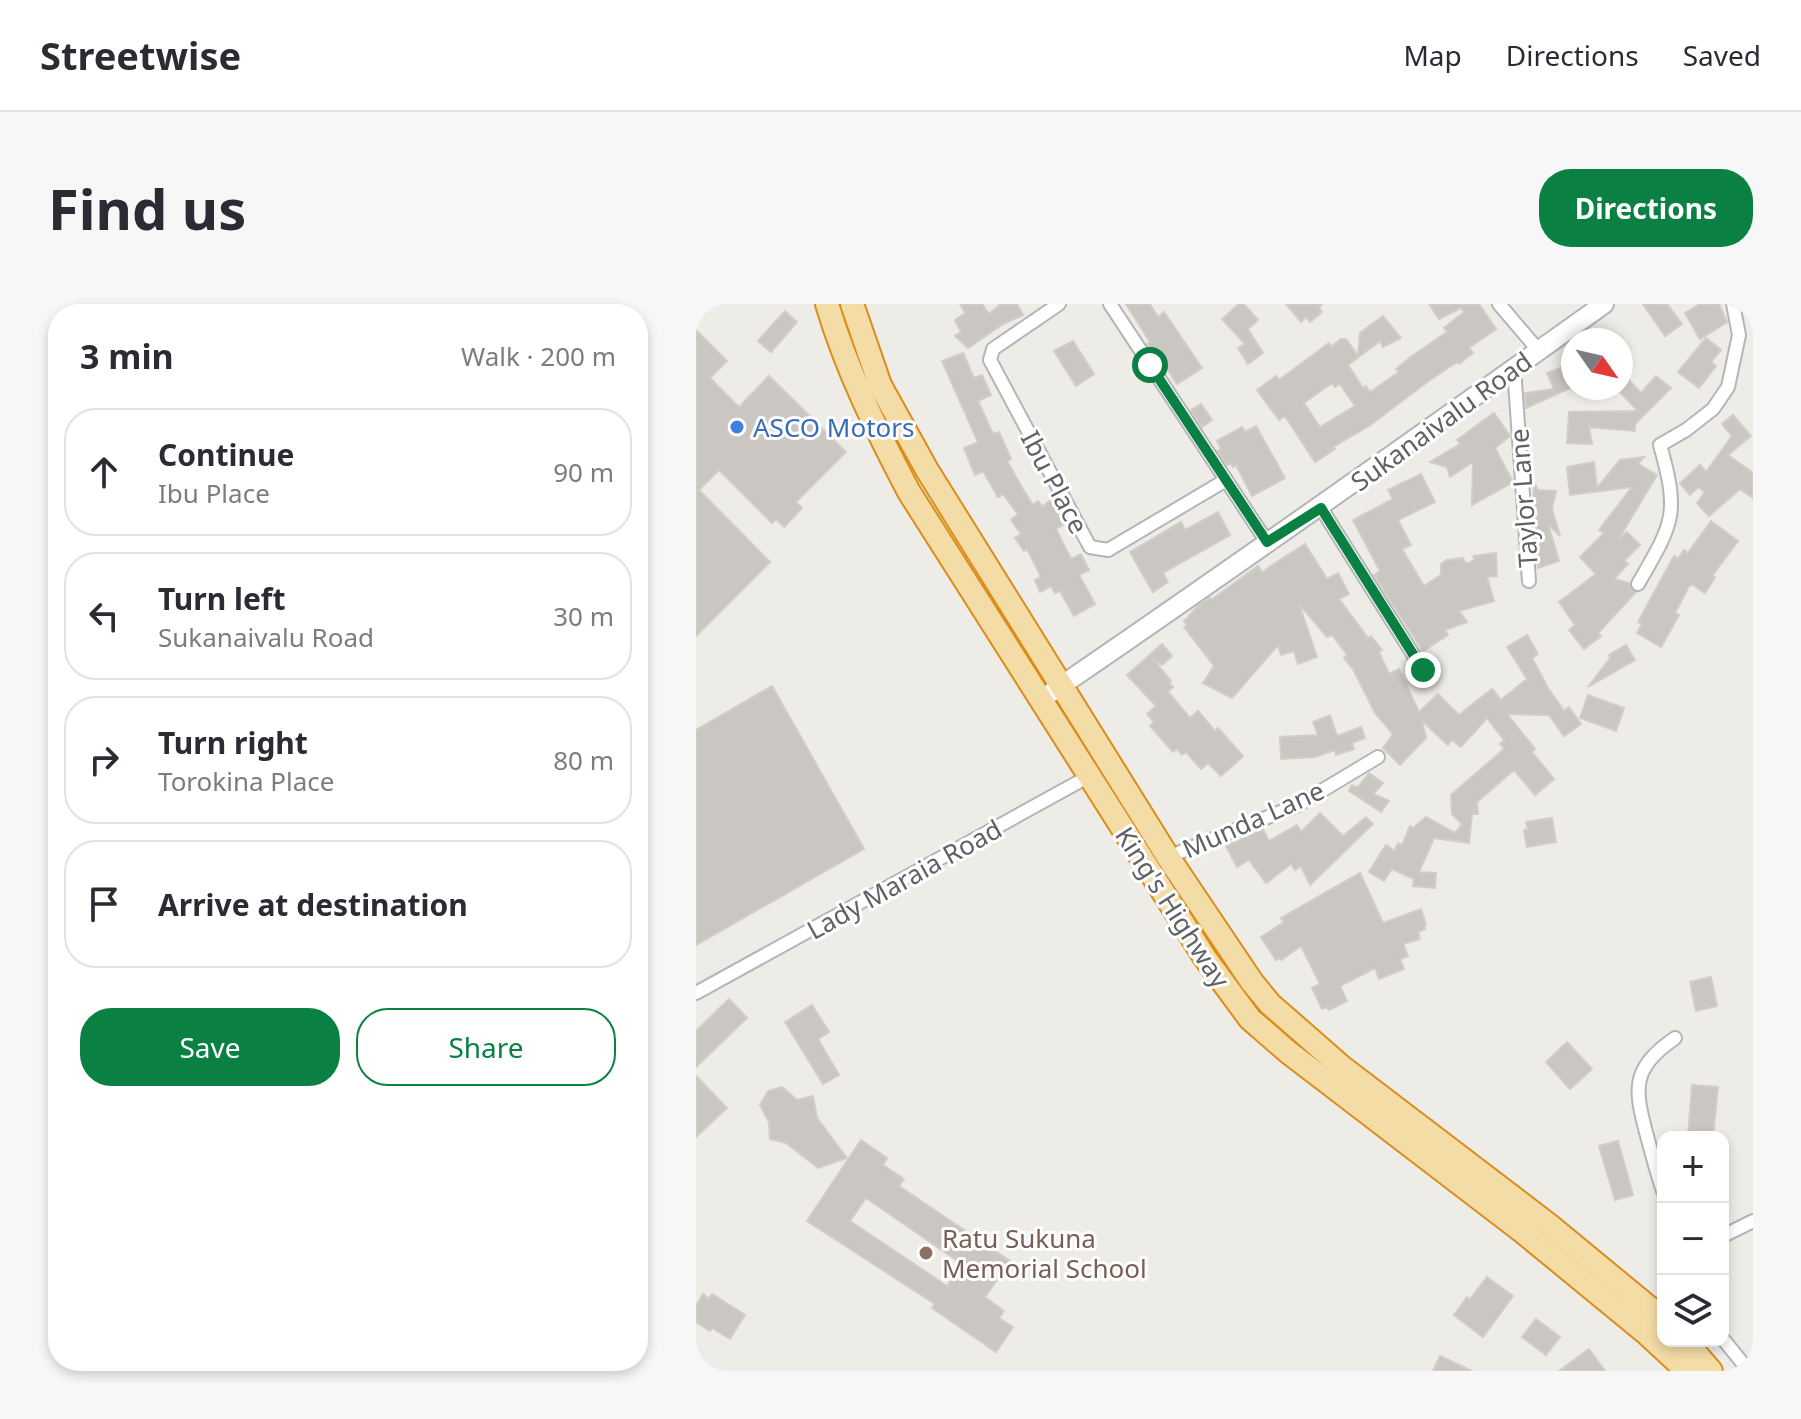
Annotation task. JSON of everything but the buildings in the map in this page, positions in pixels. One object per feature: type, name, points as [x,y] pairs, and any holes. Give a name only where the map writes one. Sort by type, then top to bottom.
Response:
[{"type":"highway","name":"King's Highway","points":[[827,304],[845,359],[868,413],[909,492],[1205,958],[1250,1019],[1288,1052],[1523,1232],[1646,1333],[1687,1371]]},
{"type":"highway","name":"King's Highway","points":[[852,304],[880,385],[902,427],[1168,857],[1252,982],[1294,1027],[1342,1067],[1560,1234],[1657,1314]]},
{"type":"highway","points":[[1690,1347],[1711,1371]]},
{"type":"main road","name":"Sukanaivalu Road","points":[[1040,701],[1267,542],[1321,508],[1604,304]]},
{"type":"street","name":"Ibu Place","points":[[1059,304],[993,349],[990,360],[1090,547],[1108,550],[1226,480]]},
{"type":"street","points":[[1110,304],[1267,542]]},
{"type":"street","points":[[1499,304],[1539,351]]},
{"type":"street","points":[[1638,584],[1666,535],[1672,515],[1660,445],[1713,409],[1728,387],[1739,335],[1733,304]]},
{"type":"street","name":"Taylor Lane","points":[[1514,368],[1529,581]]},
{"type":"street","points":[[1321,508],[1423,670]]},
{"type":"street","name":"Munda Lane","points":[[1168,857],[1298,805],[1378,757]]},
{"type":"street","name":"Lady Maraia Road","points":[[696,993],[1110,763]]},
{"type":"street","points":[[1657,1168],[1637,1093],[1644,1066],[1655,1052],[1675,1038]]},
{"type":"street","points":[[1729,1233],[1753,1221]]},
{"type":"street","points":[[1729,1346],[1749,1371]]},
{"type":"place","name":"ASCO Motors","points":[[737,427]]},
{"type":"place","name":"Ratu Sukuna Memorial School","points":[[926,1253]]},
{"type":"route","points":[[1150,365],[1267,542],[1321,508],[1423,670]]}]
